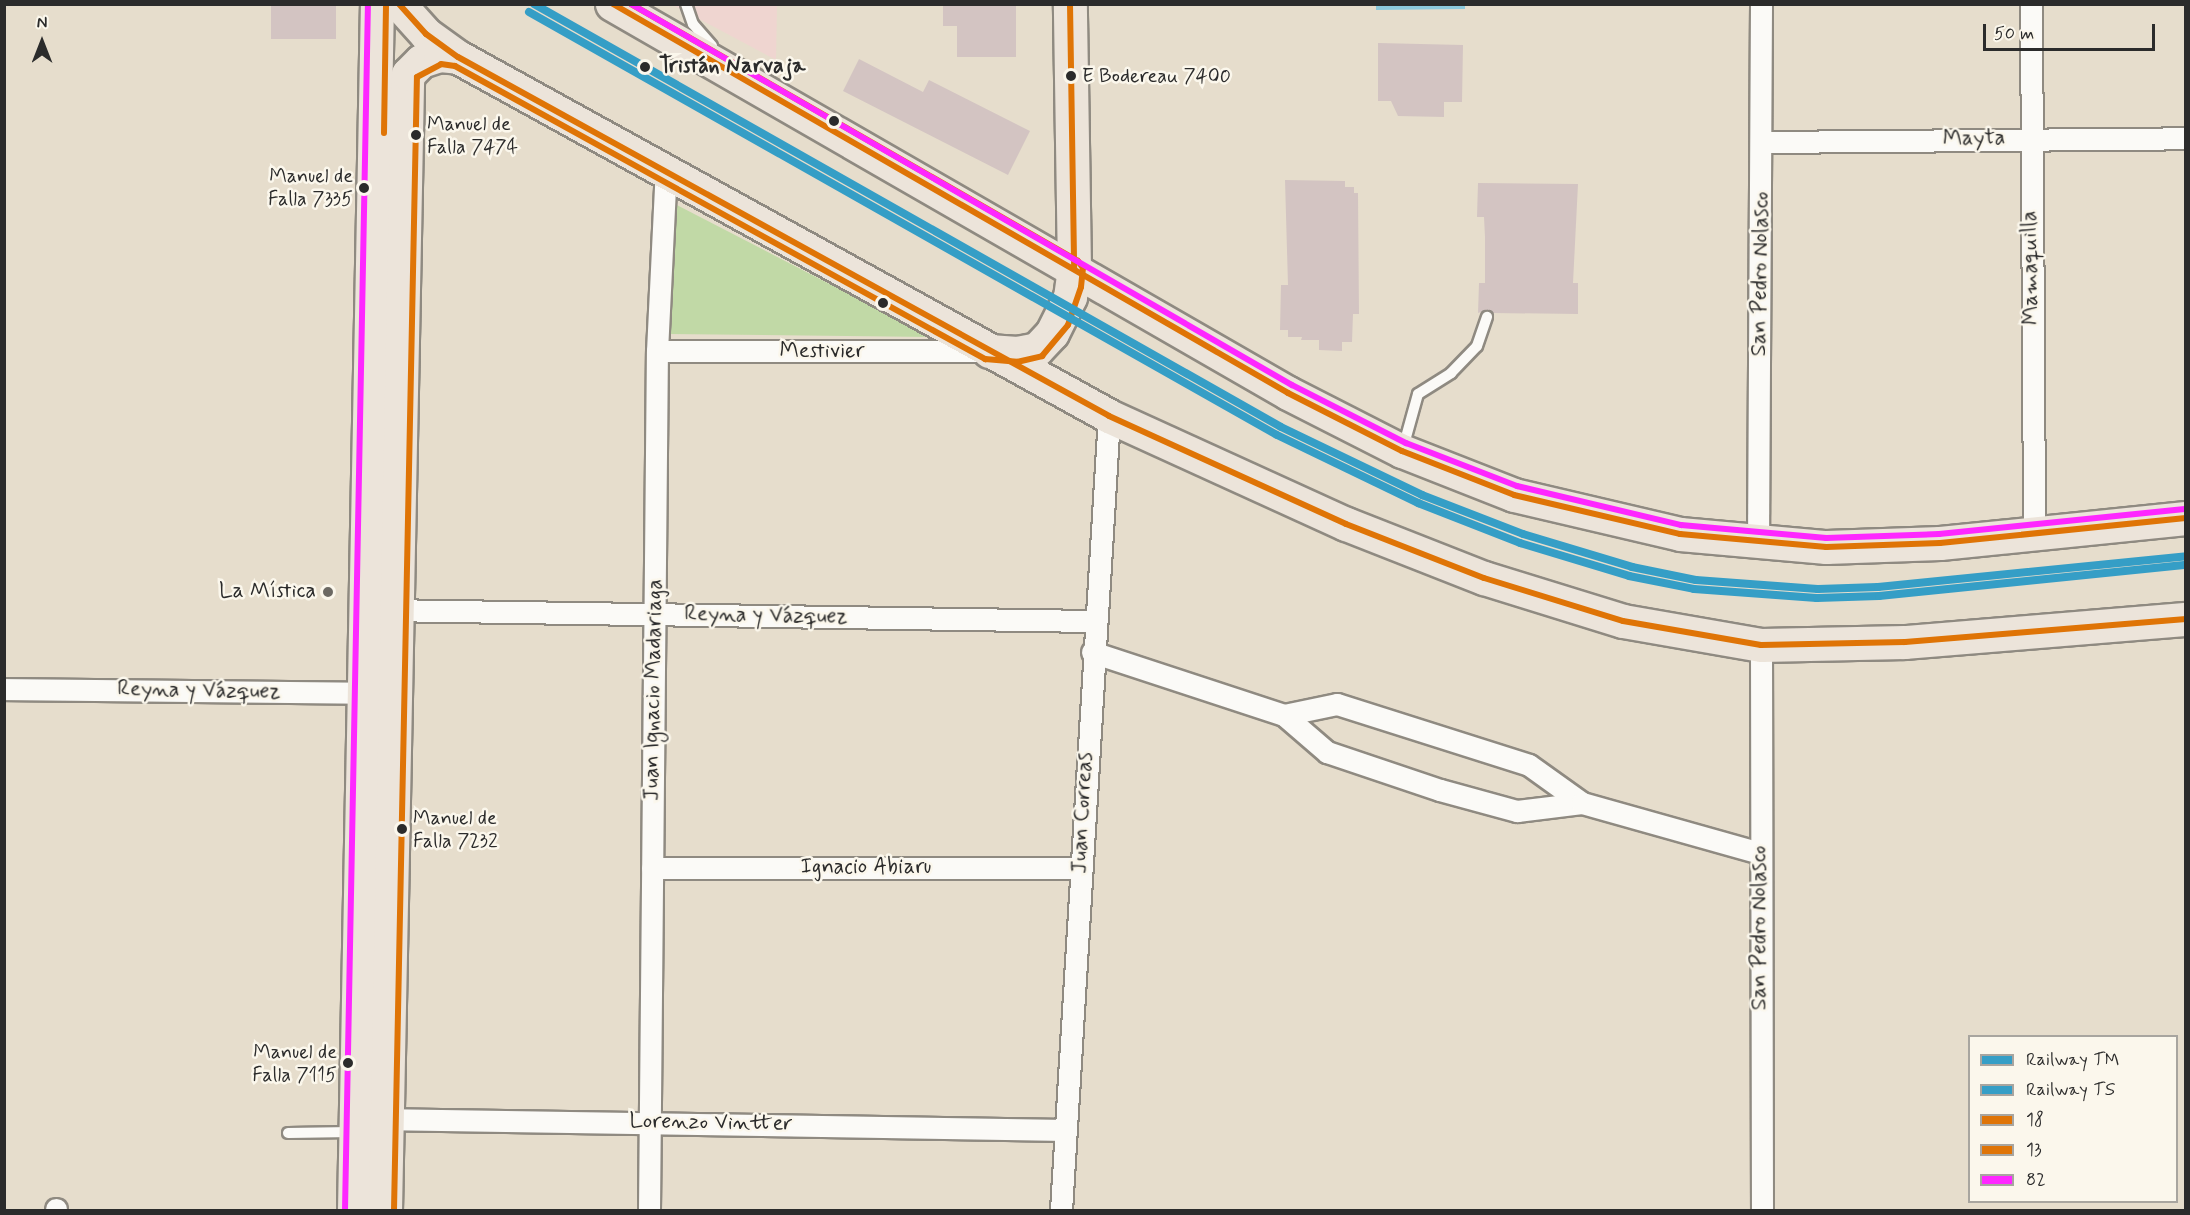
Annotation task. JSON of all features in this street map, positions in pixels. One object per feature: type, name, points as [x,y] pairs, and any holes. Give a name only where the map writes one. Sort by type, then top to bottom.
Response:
[{"type":"main road","points":[[377,4],[382,610]]},
{"type":"main road","points":[[399,4],[431,39],[458,57],[666,169],[988,351],[1109,416],[1346,524],[1484,578],[1623,621],[1761,645],[1884,644],[2186,619]]},
{"type":"main road","points":[[612,4],[1074,269],[1209,350],[1402,451],[1465,477],[1554,506],[1658,530],[1758,543],[1866,546],[2186,518]]},
{"type":"main road","points":[[988,351],[1027,352],[1044,342],[1066,306],[1074,269],[1070,4]]},
{"type":"main road","points":[[354,1210],[365,1123],[382,610],[407,82],[408,75],[421,61],[440,55],[458,57]]},
{"type":"main road","points":[[365,1123],[386,1210]]},
{"type":"street","name":"San Pedro Nolasco","points":[[1758,543],[1761,4]]},
{"type":"street","name":"Mamaquilla","points":[[2031,4],[2034,532]]},
{"type":"street","name":"Mayta","points":[[1762,142],[2186,138]]},
{"type":"street","name":"Juan Ignacio Madariaga","points":[[649,1210],[657,351],[666,169]]},
{"type":"street","name":"Mestivier","points":[[657,351],[988,351]]},
{"type":"street","name":"Juan Correas","points":[[1061,1210],[1092,652],[1109,416]]},
{"type":"street","name":"Reyna y Vázquez","points":[[382,610],[1094,621]]},
{"type":"street","name":"San Pedro Nolasco","points":[[1761,645],[1762,1210]]},
{"type":"street","points":[[1092,652],[1284,715],[1327,752],[1440,790],[1516,811],[1582,803]]},
{"type":"street","name":"Reyna y Vázquez","points":[[4,689],[379,693]]},
{"type":"street","points":[[1284,715],[1337,704],[1529,765],[1582,803],[1760,853]]},
{"type":"street","name":"Ignacio Abiaru","points":[[652,868],[1080,868]]},
{"type":"street","name":"Lorenzo Vintter","points":[[365,1123],[650,1122],[1066,1130]]},
{"type":"lane","points":[[686,4],[693,24],[705,39],[760,88]]},
{"type":"lane","points":[[1402,451],[1418,394],[1451,373],[1477,346],[1487,317]]},
{"type":"lane","points":[[288,1133],[365,1123]]},
{"type":"shaded area","points":[[673,5],[777,5],[776,60]]},
{"type":"green space","points":[[671,202],[932,337],[668,334]]},
{"type":"water","points":[[1376,5],[1465,5],[1465,9],[1376,10]]},
{"type":"building","points":[[271,4],[336,4],[336,39],[271,39]]},
{"type":"building","points":[[943,4],[1016,4],[1016,57],[957,57],[957,26],[943,26]]},
{"type":"building","points":[[1378,43],[1463,45],[1462,102],[1444,102],[1444,117],[1398,116],[1391,101],[1378,101]]},
{"type":"building","points":[[859,59],[923,92],[929,80],[1030,131],[1008,175],[843,91]]},
{"type":"building","points":[[1285,180],[1345,181],[1345,187],[1354,187],[1354,193],[1358,193],[1359,314],[1353,314],[1352,342],[1342,342],[1342,351],[1319,350],[1319,340],[1288,337],[1288,330],[1280,330],[1281,285],[1288,285]]},
{"type":"building","points":[[1478,183],[1578,184],[1573,283],[1578,283],[1578,314],[1493,313],[1486,310],[1478,313],[1479,283],[1485,283],[1485,237],[1484,217],[1477,217]]},
{"type":"rail line","name":"TM","points":[[534,4],[1281,427],[1422,495],[1523,534],[1632,567],[1696,580],[1818,589],[1878,587],[2186,556]]},
{"type":"rail line","name":"TS","points":[[529,12],[1277,435],[1418,503],[1520,543],[1629,576],[1694,589],[1817,598],[1879,596],[2186,565]]},
{"type":"transit line","name":"82","points":[[345,1210],[368,4]]},
{"type":"transit line","name":"13","points":[[384,133],[386,4]]},
{"type":"transit line","name":"18","points":[[399,4],[426,34],[458,57],[1109,416],[1346,524],[1484,578],[1623,621],[1761,645],[1905,642],[2186,619]]},
{"type":"transit line","name":"18","points":[[613,4],[1288,393],[1402,451],[1514,495],[1680,534],[1826,547],[1940,543],[2186,518]]},
{"type":"transit line","name":"13","points":[[394,1210],[417,77],[441,64],[455,66],[985,359],[1017,362],[1042,356],[1068,325],[1081,287],[1083,268],[1078,261],[631,4]]},
{"type":"transit line","name":"82","points":[[631,4],[1292,385],[1406,443],[1517,486],[1681,525],[1826,538],[1939,534],[2185,509]]},
{"type":"transit line","name":"18","points":[[1070,4],[1074,269]]},
{"type":"place","name":"Tristán Narvaja","points":[[645,67]]},
{"type":"place","name":"E Bodereau 7400","points":[[1071,76]]},
{"type":"place","name":"Manuel de Falla 7474","points":[[416,135]]},
{"type":"place","name":"Manuel de Falla 7335","points":[[364,188]]},
{"type":"place","name":"La Mística","points":[[328,592]]},
{"type":"place","name":"Manuel de Falla 7232","points":[[402,829]]},
{"type":"place","name":"Manuel de Falla 7115","points":[[348,1063]]}]
